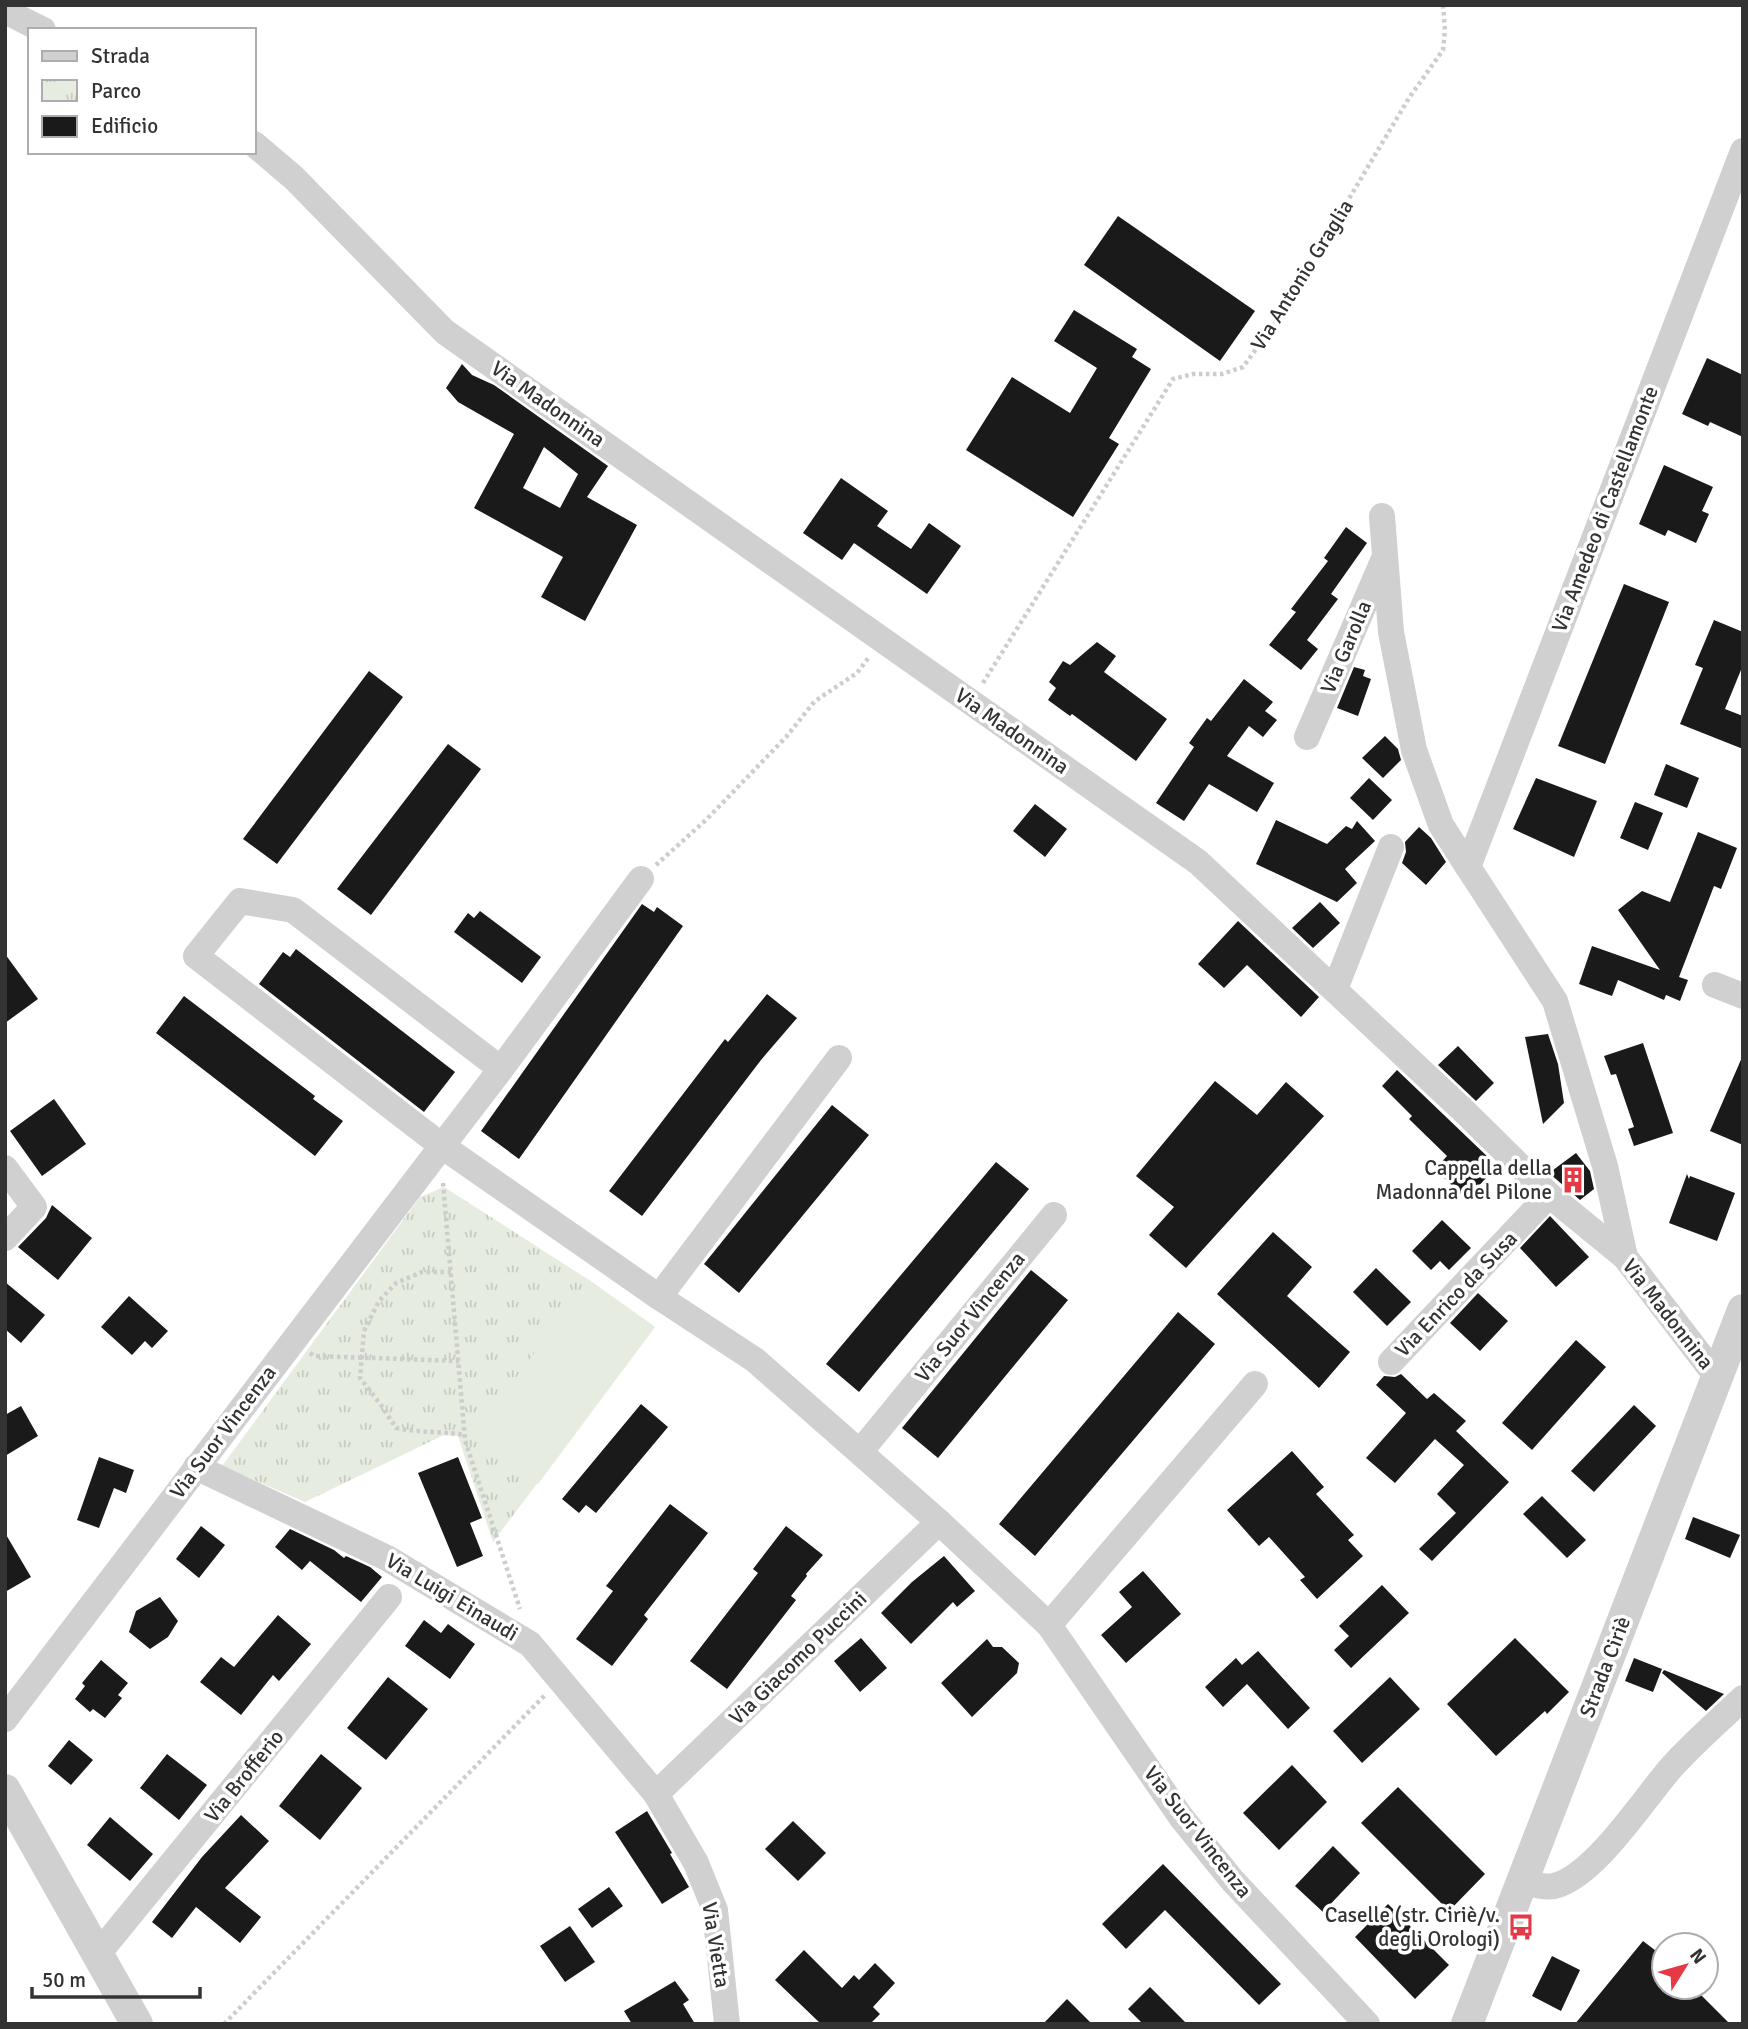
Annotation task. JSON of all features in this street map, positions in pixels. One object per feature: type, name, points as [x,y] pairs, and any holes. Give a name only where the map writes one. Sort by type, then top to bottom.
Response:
[{"type":"street","points":[[5,11],[39,28]]},
{"type":"street","name":"Via Madonnina","points":[[256,146],[294,178],[445,332],[1198,862],[1466,1113],[1549,1195],[1625,1257],[1717,1377]]},
{"type":"street","name":"Via Amedeo di Castellamonte","points":[[1468,867],[1743,151]]},
{"type":"street","points":[[1382,516],[1391,632],[1414,750],[1441,825],[1555,1001],[1605,1166],[1625,1257]]},
{"type":"street","name":"Via Garolla","points":[[1307,737],[1385,556]]},
{"type":"street","points":[[1335,989],[1391,847]]},
{"type":"street","name":"Via Suor Vincenza","points":[[5,1719],[501,1069],[640,879]]},
{"type":"street","name":"Via Suor Vincenza","points":[[501,1069],[293,910],[240,901],[196,956],[442,1146],[659,1297],[755,1360],[939,1522],[1049,1625],[1181,1817],[1232,1880],[1367,2024]]},
{"type":"street","points":[[1715,985],[1743,996]]},
{"type":"street","points":[[659,1297],[839,1058]]},
{"type":"street","points":[[5,1168],[34,1207],[5,1238]]},
{"type":"street","name":"Via Enrico da Susa","points":[[1391,1362],[1549,1195]]},
{"type":"street","name":"Via Suor Vincenza","points":[[860,1452],[1054,1215]]},
{"type":"street","name":"Strada Ciriè","points":[[1467,2024],[1743,1310]]},
{"type":"street","points":[[1049,1625],[1255,1384]]},
{"type":"street","name":"Via Luigi Einaudi","points":[[196,1467],[387,1558],[530,1644],[656,1794]]},
{"type":"street","name":"Via Giacomo Puccini","points":[[656,1794],[939,1522]]},
{"type":"street","name":"Via Brofferio","points":[[98,1954],[389,1597]]},
{"type":"street","points":[[1522,1881],[1553,1886],[1577,1874],[1597,1858],[1671,1767],[1743,1698]]},
{"type":"street","points":[[5,1790],[137,2024]]},
{"type":"street","name":"Via Vietta","points":[[656,1794],[696,1863],[715,1910],[727,2024]]},
{"type":"path","name":"Via Antonio Graglia","points":[[971,702],[1173,379],[1193,374],[1222,374],[1243,367],[1273,326],[1409,98],[1443,50],[1446,30],[1443,5]]},
{"type":"path","points":[[640,879],[707,819],[786,737],[815,701],[858,673],[881,639]]},
{"type":"path","points":[[442,1146],[465,1435],[530,1644]]},
{"type":"path","points":[[451,1272],[422,1272],[396,1283],[379,1301],[364,1331],[360,1378],[396,1428],[421,1433],[449,1432],[465,1435]]},
{"type":"path","points":[[293,1340],[314,1356],[459,1361]]},
{"type":"path","points":[[224,2024],[560,1679]]},
{"type":"green space","points":[[444,1187],[589,1280],[655,1327],[493,1542],[458,1436],[444,1435],[305,1502],[222,1466],[420,1197]]},
{"type":"green space","points":[[589,1280],[655,1327],[538,1484],[473,1435]]},
{"type":"building","points":[[1118,216],[1255,311],[1220,361],[1084,265]]},
{"type":"building","points":[[1074,310],[1137,349],[1132,357],[1151,369],[1109,438],[1119,444],[1073,517],[966,450],[1012,377],[1070,413],[1097,368],[1054,341]]},
{"type":"building","points":[[1707,358],[1743,375],[1743,437],[1710,422],[1708,426],[1682,414]]},
{"type":"building","points":[[462,364],[472,375],[494,385],[608,466],[587,497],[637,525],[585,621],[541,597],[563,557],[474,508],[514,434],[458,402],[446,388]],"holes":[[[544,447],[578,474],[560,508],[523,488]]]},
{"type":"building","points":[[1664,465],[1713,487],[1702,511],[1709,514],[1696,543],[1668,530],[1665,536],[1639,524]]},
{"type":"building","points":[[841,478],[888,511],[877,526],[911,549],[929,523],[961,546],[927,594],[854,543],[842,560],[803,533]]},
{"type":"building","points":[[1346,527],[1367,543],[1331,594],[1338,599],[1307,640],[1318,649],[1301,670],[1269,645],[1296,612],[1291,609],[1328,561],[1324,558]]},
{"type":"building","points":[[1624,584],[1669,602],[1605,764],[1558,746]]},
{"type":"building","points":[[1714,620],[1743,632],[1743,665],[1725,709],[1743,716],[1743,749],[1680,724],[1703,668],[1695,665]]},
{"type":"building","points":[[1097,642],[1116,656],[1104,672],[1167,719],[1136,761],[1072,714],[1070,716],[1048,700],[1056,688],[1049,682],[1063,661],[1070,665]]},
{"type":"building","points":[[1354,667],[1365,670],[1363,676],[1371,679],[1358,716],[1337,708]]},
{"type":"building","points":[[369,671],[403,697],[277,864],[243,839]]},
{"type":"building","points":[[1244,679],[1273,702],[1265,711],[1277,720],[1263,737],[1249,726],[1227,756],[1274,783],[1257,812],[1209,784],[1184,821],[1156,803],[1194,747],[1189,743],[1207,718],[1211,721]]},
{"type":"building","points":[[1385,736],[1398,749],[1401,760],[1383,778],[1362,758]]},
{"type":"building","points":[[448,744],[481,769],[371,915],[337,889]]},
{"type":"building","points":[[1666,764],[1699,778],[1687,808],[1654,795]]},
{"type":"building","points":[[1369,778],[1392,800],[1373,820],[1350,798]]},
{"type":"building","points":[[1536,778],[1597,801],[1574,857],[1513,829]]},
{"type":"building","points":[[1635,802],[1663,813],[1648,850],[1620,838]]},
{"type":"building","points":[[1035,804],[1067,829],[1045,857],[1013,831]]},
{"type":"building","points":[[1276,820],[1327,844],[1346,826],[1352,829],[1357,821],[1375,841],[1345,869],[1357,883],[1337,902],[1256,864]]},
{"type":"building","points":[[1419,827],[1431,838],[1446,862],[1426,885],[1402,863],[1406,852],[1405,842]]},
{"type":"building","points":[[1698,832],[1737,848],[1721,889],[1714,886],[1679,977],[1688,980],[1680,1001],[1666,995],[1664,1000],[1618,980],[1612,996],[1579,984],[1592,946],[1660,970],[1618,910],[1642,891],[1670,902]]},
{"type":"building","points":[[1320,902],[1340,923],[1313,948],[1292,928]]},
{"type":"building","points":[[642,904],[654,912],[657,907],[683,926],[519,1159],[481,1131]]},
{"type":"building","points":[[480,911],[541,957],[522,983],[454,932],[468,913],[474,918]]},
{"type":"building","points":[[1238,921],[1319,997],[1301,1017],[1247,965],[1224,988],[1198,964]]},
{"type":"building","points":[[296,949],[455,1072],[424,1112],[259,984],[283,952],[290,957]]},
{"type":"building","points":[[5,954],[38,999],[5,1023]]},
{"type":"building","points":[[767,994],[797,1018],[761,1060],[642,1216],[609,1191],[725,1039],[728,1042]]},
{"type":"building","points":[[184,996],[315,1096],[313,1099],[343,1121],[315,1156],[156,1033]]},
{"type":"building","points":[[1548,1034],[1558,1064],[1564,1103],[1543,1124],[1525,1037]]},
{"type":"building","points":[[1643,1043],[1673,1133],[1634,1146],[1628,1129],[1634,1127],[1616,1074],[1611,1075],[1604,1056]]},
{"type":"building","points":[[1458,1046],[1494,1083],[1476,1101],[1438,1065]]},
{"type":"building","points":[[1743,1055],[1743,1145],[1710,1131]]},
{"type":"building","points":[[1397,1070],[1491,1160],[1486,1166],[1492,1172],[1466,1199],[1435,1169],[1447,1156],[1409,1119],[1412,1116],[1382,1086]]},
{"type":"building","points":[[1215,1081],[1257,1115],[1286,1082],[1324,1116],[1186,1268],[1149,1235],[1174,1207],[1136,1176]]},
{"type":"building","points":[[54,1099],[86,1144],[42,1176],[10,1131]]},
{"type":"building","points":[[832,1105],[869,1135],[739,1293],[704,1264]]},
{"type":"building","name":"Cappella della Madonna del Pilone","points":[[1576,1153],[1590,1171],[1594,1189],[1580,1200],[1549,1173]]},
{"type":"building","points":[[996,1162],[1029,1189],[859,1392],[826,1364]]},
{"type":"building","points":[[1687,1174],[1689,1179],[1690,1176],[1735,1193],[1717,1241],[1669,1223]]},
{"type":"building","points":[[52,1205],[92,1238],[58,1280],[18,1247],[46,1218]]},
{"type":"building","points":[[1550,1216],[1589,1257],[1556,1287],[1520,1248]]},
{"type":"building","points":[[1442,1220],[1471,1248],[1449,1270],[1440,1261],[1431,1270],[1412,1251]]},
{"type":"building","points":[[1273,1232],[1312,1267],[1287,1296],[1350,1352],[1319,1388],[1217,1294]]},
{"type":"building","points":[[1376,1268],[1411,1302],[1387,1326],[1353,1292]]},
{"type":"building","points":[[1031,1270],[1068,1300],[938,1458],[902,1428]]},
{"type":"building","points":[[5,1282],[45,1315],[21,1343],[5,1329]]},
{"type":"building","points":[[1478,1293],[1508,1321],[1480,1351],[1450,1323]]},
{"type":"building","points":[[129,1296],[168,1331],[152,1348],[145,1341],[132,1355],[101,1327]]},
{"type":"building","points":[[1178,1312],[1215,1344],[1035,1556],[999,1524]]},
{"type":"building","points":[[1576,1340],[1606,1367],[1532,1450],[1502,1423]]},
{"type":"building","points":[[1401,1374],[1427,1399],[1434,1393],[1466,1421],[1456,1431],[1509,1482],[1432,1561],[1419,1549],[1456,1513],[1437,1494],[1464,1465],[1435,1439],[1395,1483],[1366,1458],[1406,1413],[1376,1385],[1384,1376],[1395,1377]]},
{"type":"building","points":[[641,1404],[668,1427],[596,1513],[586,1505],[579,1513],[562,1499]]},
{"type":"building","points":[[1634,1405],[1656,1426],[1594,1492],[1571,1471]]},
{"type":"building","points":[[21,1406],[38,1436],[5,1456],[5,1415]]},
{"type":"building","points":[[1292,1451],[1324,1487],[1316,1494],[1354,1535],[1348,1540],[1363,1556],[1317,1599],[1300,1580],[1305,1577],[1269,1537],[1259,1546],[1227,1510]]},
{"type":"building","points":[[99,1457],[134,1470],[126,1493],[114,1488],[99,1528],[77,1520]]},
{"type":"building","points":[[458,1457],[482,1518],[470,1523],[483,1556],[457,1567],[418,1473]]},
{"type":"building","points":[[1542,1496],[1586,1540],[1567,1558],[1523,1514]]},
{"type":"building","points":[[670,1504],[708,1533],[644,1615],[648,1619],[612,1666],[576,1639],[613,1591],[606,1586]]},
{"type":"building","points":[[1693,1517],[1740,1535],[1730,1558],[1685,1539]]},
{"type":"building","points":[[201,1526],[225,1545],[199,1578],[176,1559]]},
{"type":"building","points":[[786,1526],[823,1555],[791,1596],[796,1600],[727,1689],[690,1661],[758,1573],[753,1569]]},
{"type":"building","points":[[290,1529],[334,1550],[344,1558],[346,1556],[370,1567],[382,1577],[361,1602],[310,1561],[302,1570],[275,1547]]},
{"type":"building","points":[[5,1533],[31,1577],[5,1592]]},
{"type":"building","points":[[944,1556],[975,1591],[957,1607],[953,1602],[911,1644],[881,1613],[912,1582]]},
{"type":"building","points":[[1143,1571],[1181,1614],[1126,1663],[1101,1635],[1132,1607],[1119,1592]]},
{"type":"building","points":[[1382,1585],[1409,1613],[1351,1668],[1334,1650],[1349,1636],[1339,1626]]},
{"type":"building","points":[[160,1597],[178,1621],[168,1637],[150,1649],[129,1632],[136,1611]]},
{"type":"building","points":[[278,1615],[311,1644],[279,1681],[273,1675],[241,1715],[200,1682],[221,1657],[234,1667]]},
{"type":"building","points":[[424,1620],[441,1633],[448,1624],[475,1644],[450,1679],[405,1646]]},
{"type":"building","points":[[861,1638],[887,1668],[860,1692],[834,1661]]},
{"type":"building","points":[[1515,1638],[1569,1692],[1496,1756],[1447,1704]]},
{"type":"building","points":[[987,1639],[993,1647],[1002,1647],[1019,1663],[1017,1673],[972,1717],[941,1683]]},
{"type":"building","points":[[1258,1651],[1310,1708],[1288,1729],[1247,1684],[1223,1707],[1205,1687],[1236,1658],[1242,1665]]},
{"type":"building","points":[[1634,1658],[1662,1669],[1653,1692],[1625,1681]]},
{"type":"building","points":[[101,1660],[128,1683],[118,1695],[122,1698],[105,1718],[93,1709],[90,1712],[75,1699],[85,1686],[82,1683]]},
{"type":"building","points":[[1664,1670],[1724,1694],[1706,1711],[1662,1673]]},
{"type":"building","points":[[388,1677],[428,1709],[386,1760],[347,1728]]},
{"type":"building","points":[[1390,1677],[1420,1709],[1362,1763],[1333,1731]]},
{"type":"building","points":[[69,1740],[93,1760],[71,1785],[48,1766]]},
{"type":"building","points":[[167,1754],[207,1785],[179,1820],[140,1788]]},
{"type":"building","points":[[321,1754],[362,1788],[320,1840],[279,1806]]},
{"type":"building","points":[[1292,1765],[1327,1802],[1279,1850],[1243,1813]]},
{"type":"building","points":[[1398,1787],[1485,1874],[1449,1911],[1361,1823]]},
{"type":"building","points":[[647,1811],[689,1887],[662,1904],[615,1832]]},
{"type":"building","points":[[241,1815],[269,1841],[225,1888],[261,1917],[240,1943],[196,1907],[172,1938],[152,1922],[202,1857]]},
{"type":"building","points":[[110,1817],[153,1854],[130,1881],[87,1845]]},
{"type":"building","points":[[793,1821],[826,1853],[798,1881],[765,1849]]},
{"type":"building","points":[[1333,1846],[1360,1873],[1323,1912],[1295,1886]]},
{"type":"building","points":[[1163,1864],[1281,1984],[1259,2005],[1165,1910],[1126,1949],[1102,1924]]},
{"type":"building","points":[[609,1887],[623,1906],[592,1928],[578,1909]]},
{"type":"building","points":[[1388,1904],[1449,1965],[1415,1999],[1355,1937]]},
{"type":"building","points":[[570,1926],[595,1962],[565,1982],[540,1946]]},
{"type":"building","points":[[1643,1941],[1650,1946],[1650,2001],[1707,2001],[1730,2024],[1575,2024]]},
{"type":"building","points":[[804,1950],[842,1988],[854,1975],[859,1980],[875,1963],[895,1983],[873,2007],[880,2014],[870,2024],[821,2024],[775,1980]]},
{"type":"building","points":[[1552,1956],[1580,1970],[1561,2011],[1532,1996]]},
{"type":"building","points":[[675,1981],[689,2000],[683,2004],[695,2024],[632,2024],[624,2011]]},
{"type":"building","points":[[1150,1987],[1187,2024],[1143,2024],[1128,2009]]},
{"type":"building","points":[[1067,1999],[1092,2024],[1043,2024]]},
{"type":"place","name":"Cappella della Madonna del Pilone","points":[[1573,1180]]},
{"type":"place","name":"Caselle (str. Ciriè/v. degli Orologi)","points":[[1521,1927]]}]
